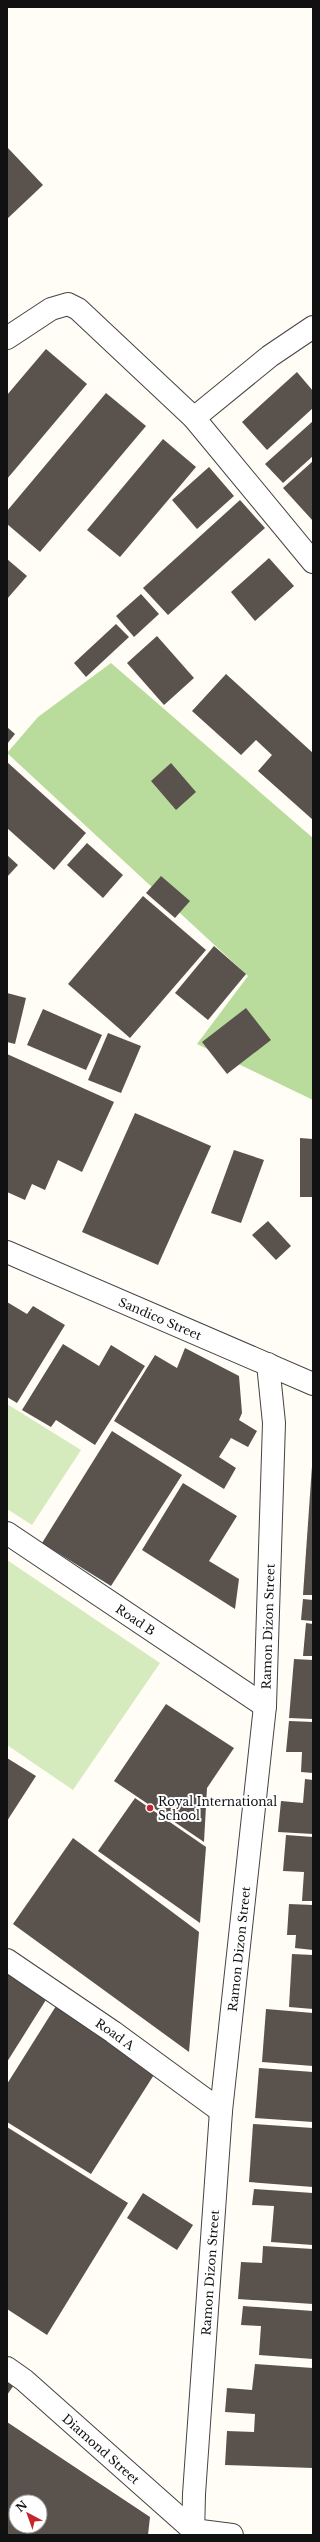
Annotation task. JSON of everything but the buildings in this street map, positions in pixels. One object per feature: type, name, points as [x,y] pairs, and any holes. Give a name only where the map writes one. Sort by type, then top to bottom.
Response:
[{"type":"street","points":[[7,338],[51,309],[68,304],[86,315],[194,418],[313,562]]},
{"type":"street","points":[[194,418],[270,356],[313,327]]},
{"type":"street","name":"Sandico Street","points":[[7,1252],[313,1384]]},
{"type":"street","name":"Ramon Dizon Street","points":[[193,2533],[194,2486],[221,2111],[265,1706],[274,1423],[268,1364]]},
{"type":"street","name":"Road B","points":[[7,1533],[265,1706]]},
{"type":"street","name":"Road A","points":[[7,1960],[113,2032],[221,2111]]},
{"type":"street","name":"Diamond Street","points":[[7,2368],[24,2380],[193,2533]]},
{"type":"street","points":[[193,2533],[232,2535]]},
{"type":"green space","points":[[111,663],[313,838],[313,1100],[197,1044],[248,976],[7,753],[38,717]]},
{"type":"green space","points":[[7,1404],[81,1450],[32,1525],[7,1509]]},
{"type":"green space","points":[[7,1560],[160,1663],[73,1790],[7,1745]]},
{"type":"place","name":"Royal International School","points":[[150,1808]]}]
